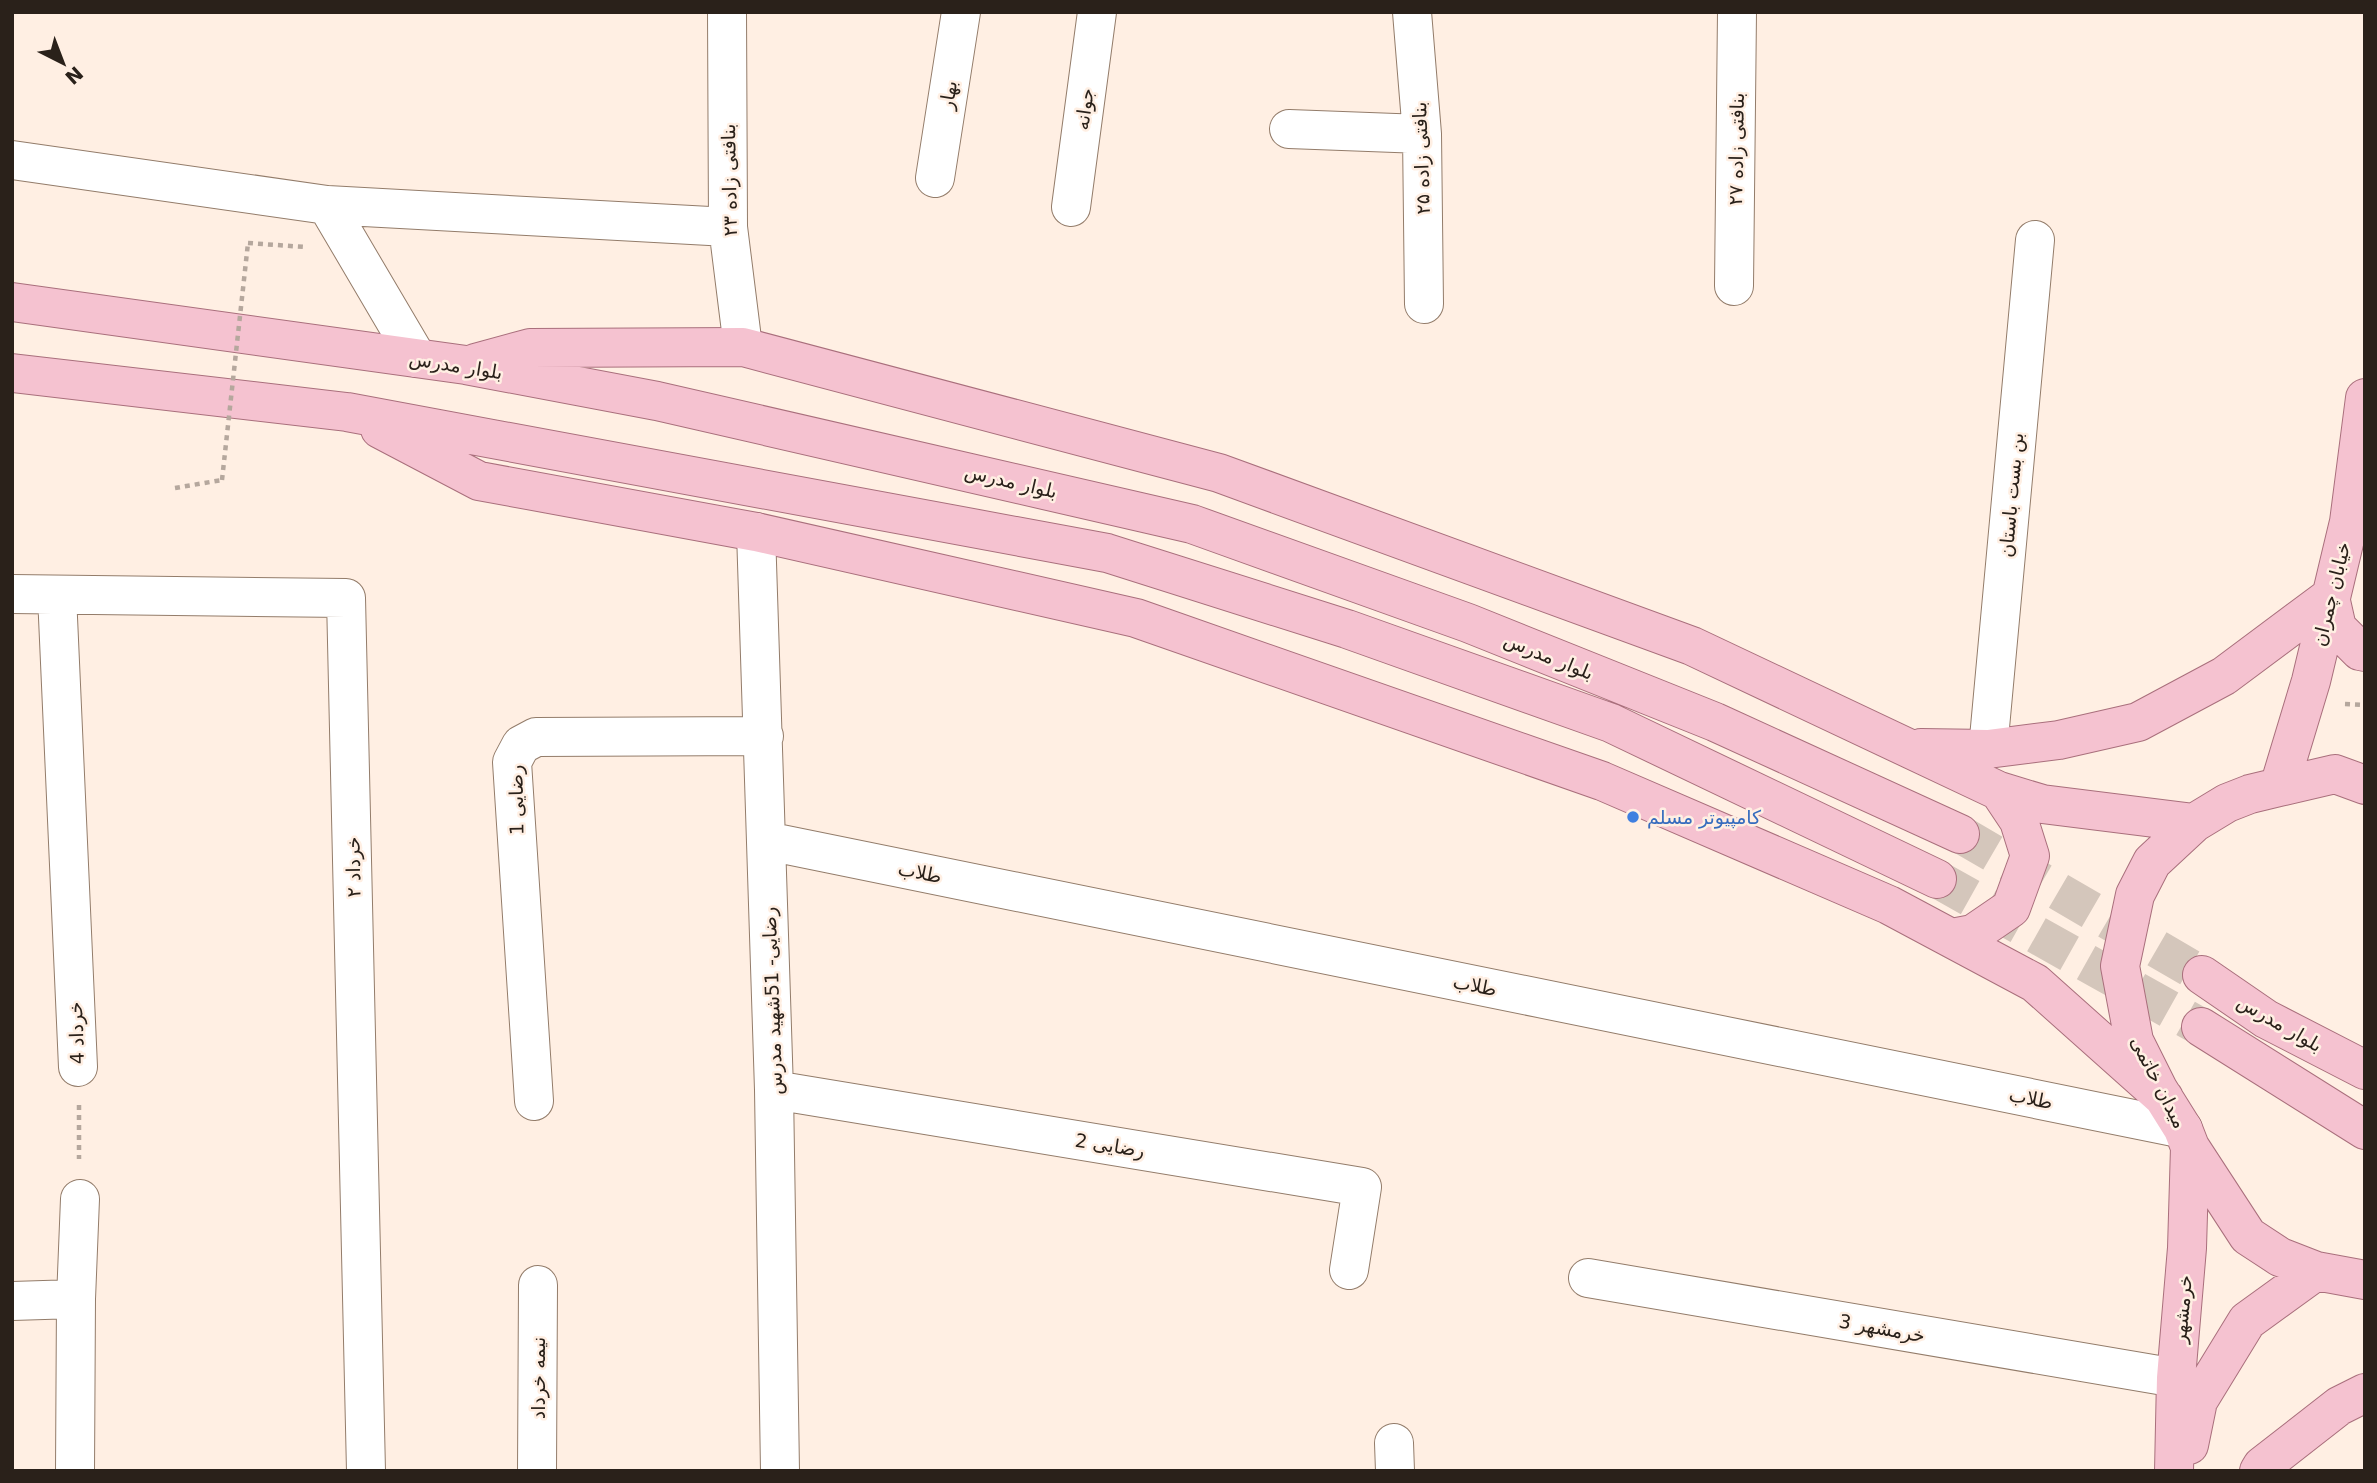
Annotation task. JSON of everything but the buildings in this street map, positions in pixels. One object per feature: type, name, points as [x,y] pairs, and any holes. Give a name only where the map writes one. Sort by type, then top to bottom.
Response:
[{"type":"main road","name":"بلوار مدرس","points":[[12,302],[466,365],[657,401],[1192,524],[1468,623],[1689,712],[1960,834]]},
{"type":"main road","points":[[466,365],[530,348],[743,347],[1219,472],[1692,646],[1999,791],[2042,804],[2194,823]]},
{"type":"main road","points":[[12,373],[348,412],[1107,553],[1347,629],[1611,723],[1937,879]]},
{"type":"main road","name":"خیابان چمران","points":[[2279,786],[2311,681],[2349,522],[2365,398]]},
{"type":"main road","points":[[348,412],[479,481],[756,532],[1136,618],[1602,781],[1889,905],[2035,983],[2179,1124]]},
{"type":"main road","points":[[1905,748],[1988,749],[2059,740],[2138,722],[2224,677],[2330,597],[2337,628],[2360,651],[2365,652]]},
{"type":"main road","name":"میدان خاتمی","points":[[2365,785],[2335,774],[2279,786],[2227,803],[2194,823],[2152,862],[2135,895],[2120,966],[2134,1041],[2179,1124],[2248,1236],[2280,1257],[2316,1271],[2365,1280]]},
{"type":"main road","points":[[1952,939],[1973,933],[2011,908],[2030,856],[2019,821],[1999,791]]},
{"type":"main road","name":"بلوار مدرس","points":[[2202,975],[2266,1019],[2363,1069]]},
{"type":"main road","points":[[2201,1027],[2365,1130]]},
{"type":"main road","name":"خرمشهر","points":[[2174,1471],[2176,1378],[2187,1248],[2179,1124]]},
{"type":"main road","points":[[2184,1471],[2198,1401],[2247,1321],[2316,1271]]},
{"type":"main road","points":[[2259,1471],[2339,1406],[2365,1393]]},
{"type":"street","name":"بنافتی زاده ۲۳","points":[[727,12],[727,227],[743,347]]},
{"type":"street","name":"بهار","points":[[935,178],[961,12]]},
{"type":"street","name":"جوانه","points":[[1071,206],[1097,12]]},
{"type":"street","name":"بنافتی زاده ۲۵","points":[[1412,12],[1422,134],[1424,304]]},
{"type":"street","name":"بنافتی زاده ۲۷","points":[[1734,286],[1737,12]]},
{"type":"street","points":[[1289,129],[1422,134]]},
{"type":"street","points":[[12,160],[327,205],[727,227]]},
{"type":"street","points":[[327,205],[417,358]]},
{"type":"street","name":"بن بست باستان","points":[[1988,749],[2035,240]]},
{"type":"street","name":"رضایی- 51شهید مدرس","points":[[756,532],[774,1090],[780,1471]]},
{"type":"street","name":"خرداد ۲","points":[[12,594],[346,597],[366,1471]]},
{"type":"street","name":"خرداد 4","points":[[57,595],[78,1067]]},
{"type":"street","name":"رضایی 1","points":[[534,1101],[512,762],[521,745],[536,737],[764,736]]},
{"type":"street","name":"طلاب","points":[[767,841],[2179,1124]]},
{"type":"street","name":"رضایی 2","points":[[774,1090],[1362,1187],[1349,1270]]},
{"type":"street","points":[[75,1471],[76,1299],[80,1199]]},
{"type":"street","name":"خرمشهر 3","points":[[1588,1278],[2176,1378]]},
{"type":"street","name":"نیمه خرداد","points":[[537,1471],[538,1285]]},
{"type":"street","points":[[12,1301],[76,1299]]},
{"type":"path","points":[[175,488],[222,480],[248,243],[309,247]]},
{"type":"path","name":"خرداد 4","points":[[78,1067],[80,1199]]},
{"type":"tunnel","points":[[1960,834],[2202,975]]},
{"type":"tunnel","points":[[1937,879],[2201,1027]]},
{"type":"place","name":"کامپیوتر مسلم","points":[[1633,817]]}]
